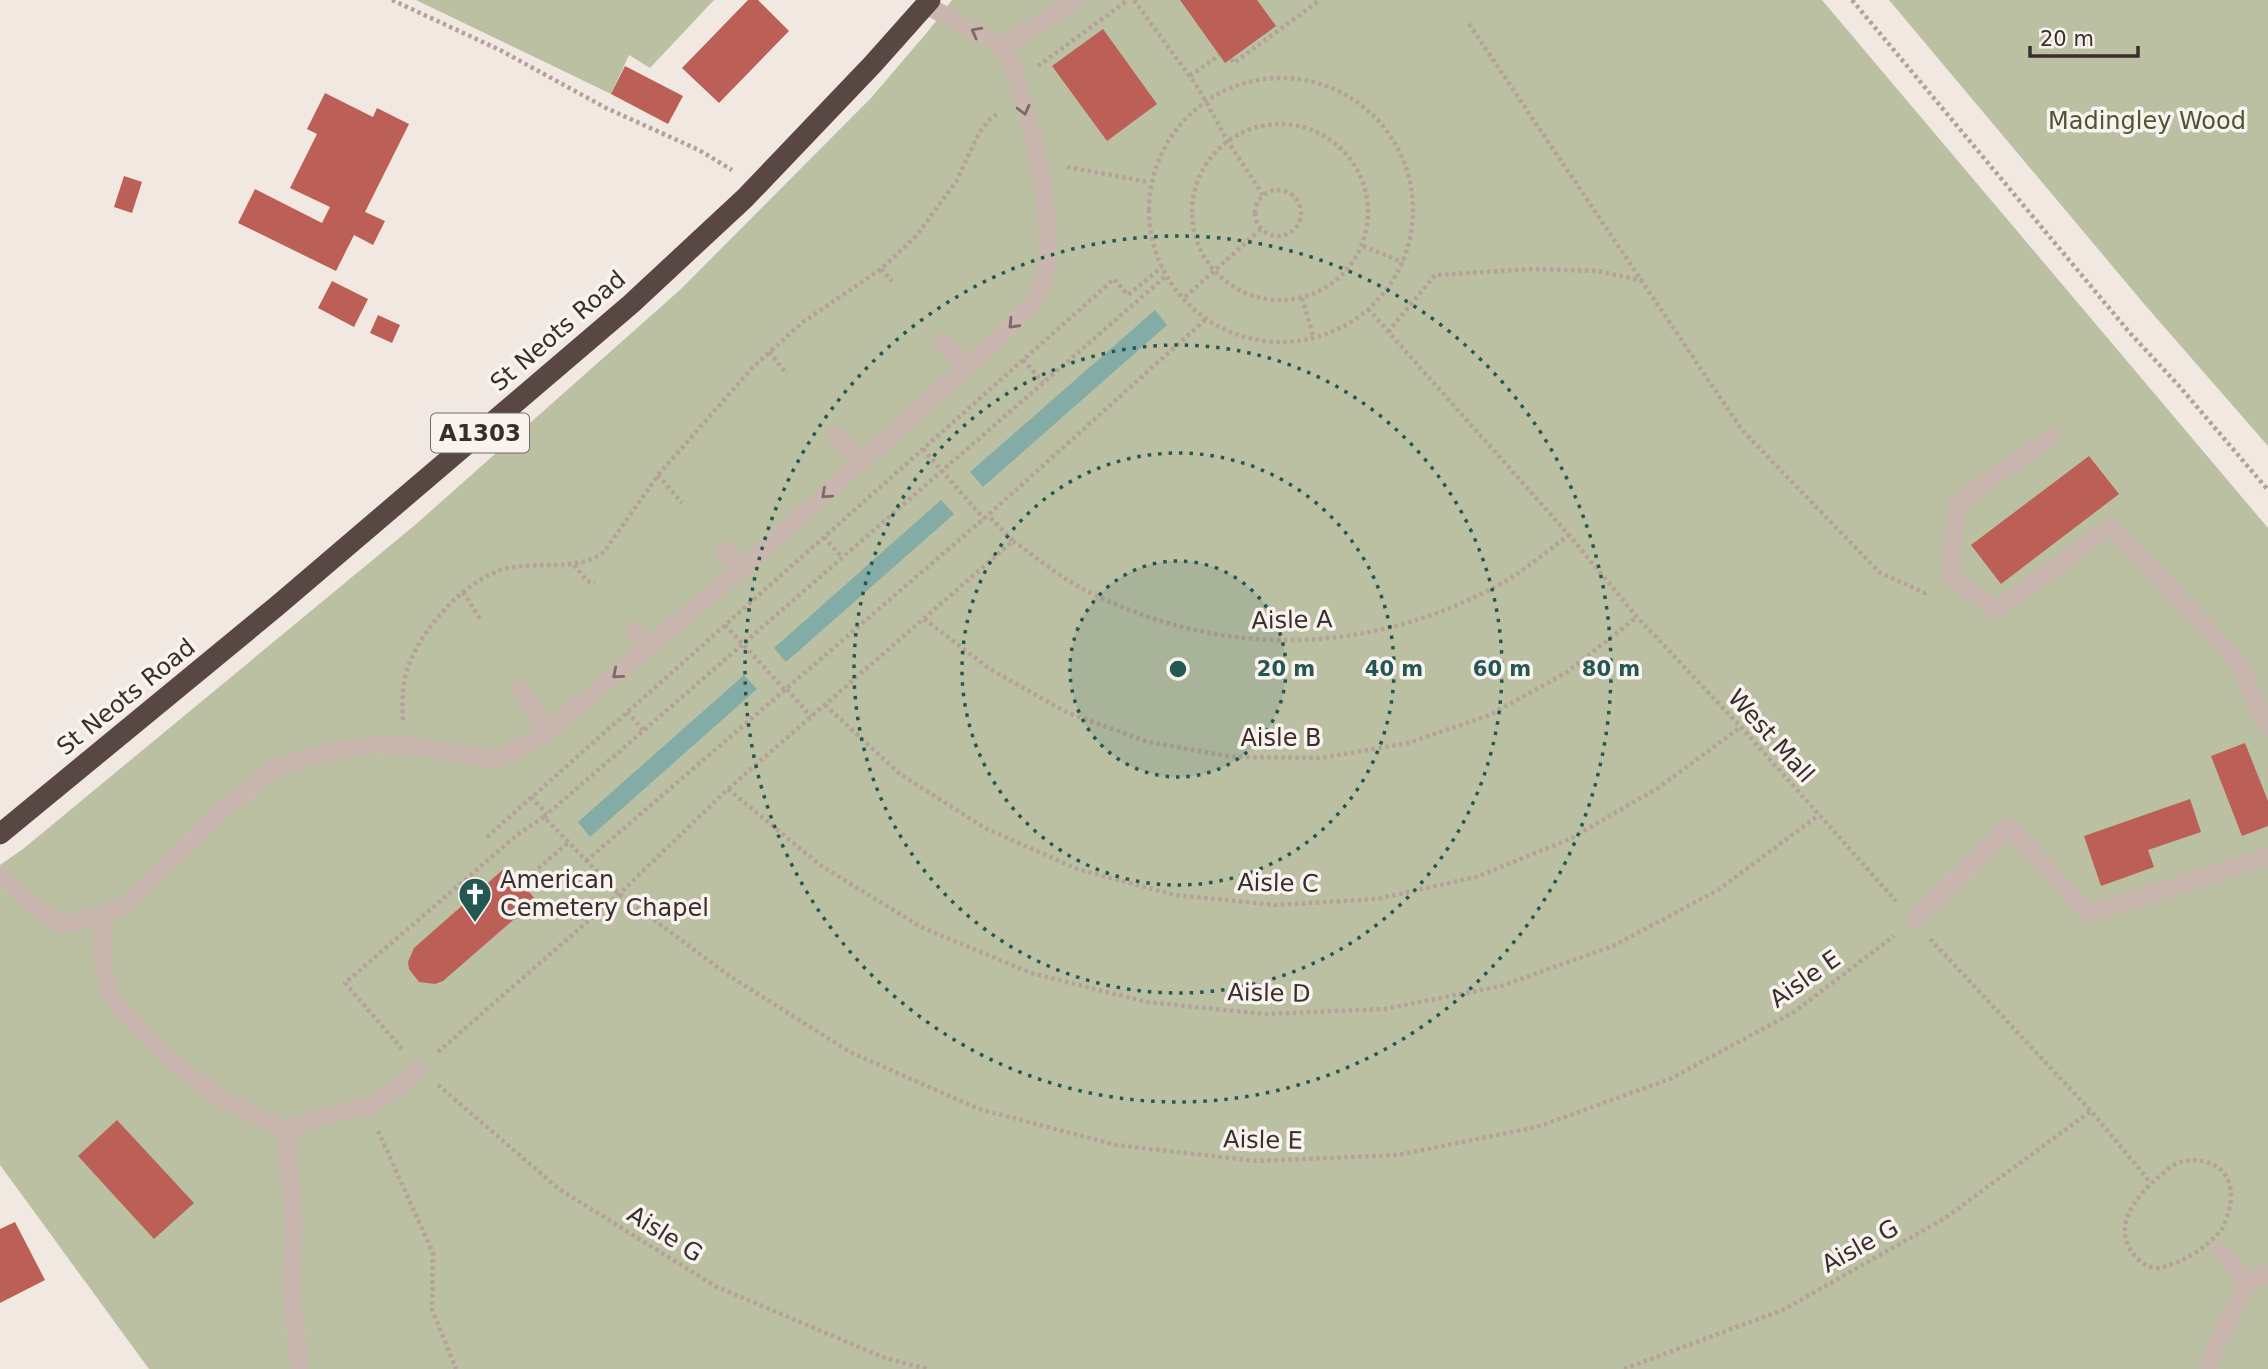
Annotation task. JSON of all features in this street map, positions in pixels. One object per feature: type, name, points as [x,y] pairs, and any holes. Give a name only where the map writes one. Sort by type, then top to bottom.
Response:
[{"type":"highway","name":"St Neots Road","points":[[0,834],[277,606],[631,304],[745,198],[873,64],[928,2]]},
{"type":"lane","points":[[1002,46],[1076,0]]},
{"type":"lane","points":[[0,874],[32,905],[61,925],[103,915],[125,905],[221,811],[275,768],[320,754],[376,744],[415,746],[497,760],[547,732],[741,569],[967,369],[1025,312],[1042,285],[1049,253],[1046,208],[1023,102],[1013,66],[1002,46],[928,2]]},
{"type":"lane","points":[[943,341],[967,369]]},
{"type":"lane","points":[[837,435],[861,463]]},
{"type":"lane","points":[[2051,437],[1957,504],[1950,576],[1994,610],[2111,527],[2236,659],[2268,729]]},
{"type":"lane","points":[[724,550],[741,569]]},
{"type":"lane","points":[[635,630],[649,646]]},
{"type":"lane","points":[[521,689],[547,732]]},
{"type":"lane","points":[[1914,921],[2009,827],[2089,914],[2268,856]]},
{"type":"lane","points":[[103,915],[103,965],[111,995],[131,1020],[174,1065],[213,1092],[286,1130],[325,1116],[367,1107],[393,1092],[419,1069]]},
{"type":"lane","points":[[286,1130],[294,1224],[291,1287],[300,1369]]},
{"type":"lane","points":[[2220,1251],[2247,1283]]},
{"type":"lane","points":[[2208,1369],[2210,1359],[2247,1283],[2268,1273]]},
{"type":"path","points":[[391,0],[500,50],[607,108],[699,150],[718,162]]},
{"type":"path","points":[[1036,68],[1128,0]]},
{"type":"path","points":[[1134,0],[1207,100],[1227,140],[1263,195]]},
{"type":"path","points":[[1231,59],[1234,63],[1320,0]]},
{"type":"path","points":[[1852,0],[2130,333],[2268,489]]},
{"type":"path","points":[[1469,24],[1742,430],[1879,572],[1925,593],[1950,576]]},
{"type":"path","points":[[1190,76],[1219,55]]},
{"type":"path","points":[[1278,77],[1315,82],[1350,97],[1379,120],[1400,151],[1411,187],[1413,225],[1403,262],[1368,309],[1348,324],[1314,338],[1278,342],[1242,337],[1205,320],[1166,275],[1152,239],[1149,182],[1159,151],[1178,127],[1207,100],[1241,84],[1278,77]]},
{"type":"path","points":[[415,746],[404,724],[402,706],[403,685],[409,664],[434,623],[463,592],[503,569],[592,561],[604,552],[658,475],[701,424],[769,352],[803,322],[881,269],[916,236],[956,182],[979,133],[989,120],[1001,111],[1023,102]]},
{"type":"path","points":[[1262,123],[1302,124],[1337,142],[1361,173],[1369,212],[1363,246],[1334,282],[1302,299],[1275,300],[1249,296],[1212,271],[1190,225],[1196,177],[1227,140],[1262,123]]},
{"type":"path","points":[[1038,162],[1149,182]]},
{"type":"path","points":[[1281,189],[1294,195],[1301,208],[1300,223],[1289,233],[1275,236],[1261,229],[1255,217],[1257,203],[1263,195],[1281,189]]},
{"type":"path","points":[[1185,297],[1261,229]]},
{"type":"path","points":[[1363,246],[1403,262]]},
{"type":"path","points":[[487,837],[1114,279],[1128,295],[1162,267]]},
{"type":"path","points":[[881,269],[892,281]]},
{"type":"path","points":[[1388,332],[1435,275],[1533,269],[1598,271],[1643,281]]},
{"type":"path","points":[[545,816],[1166,275]]},
{"type":"path","points":[[1302,299],[1314,338]]},
{"type":"path","name":"West Mall","points":[[1368,309],[1569,535],[1637,617],[1741,727],[1914,921],[2091,1111],[2151,1183]]},
{"type":"path","points":[[586,861],[986,517],[1205,320]]},
{"type":"path","points":[[769,352],[787,374]]},
{"type":"path","points":[[1023,360],[1043,382]]},
{"type":"path","name":"Aisle A","points":[[923,449],[986,517],[1013,541],[1081,588],[1161,623],[1246,640],[1333,640],[1418,622],[1497,586],[1569,535]]},
{"type":"path","points":[[658,475],[682,502]]},
{"type":"path","points":[[824,537],[842,557]]},
{"type":"path","points":[[419,1069],[619,894],[728,789],[1013,541]]},
{"type":"path","points":[[574,564],[587,581],[595,583]]},
{"type":"path","points":[[463,592],[480,619]]},
{"type":"path","name":"Aisle B","points":[[925,619],[990,669],[1066,712],[1148,742],[1234,757],[1321,758],[1408,743],[1490,715],[1567,672],[1637,617]]},
{"type":"path","points":[[725,625],[811,717]]},
{"type":"path","name":"Aisle C","points":[[825,705],[900,774],[985,828],[1019,844],[1077,869],[1175,895],[1276,905],[1377,899],[1476,877],[1570,839],[1658,788],[1741,727]]},
{"type":"path","points":[[627,712],[643,730]]},
{"type":"path","name":"Aisle D","points":[[728,789],[820,865],[934,932],[1031,972],[1146,1002],[1265,1014],[1384,1009],[1501,986],[1601,951],[1718,890],[1819,816]]},
{"type":"path","name":"Aisle E","points":[[531,797],[568,843],[619,894],[731,977],[850,1052],[979,1109],[1116,1145],[1256,1161],[1398,1155],[1537,1127],[1670,1079],[1794,1013],[1914,921]]},
{"type":"path","name":"Aisle G","points":[[545,816],[517,835],[345,984],[419,1069],[559,1189],[715,1286],[885,1358],[927,1369]]},
{"type":"path","points":[[522,882],[568,843]]},
{"type":"path","points":[[367,1107],[433,1253],[432,1309],[456,1369]]},
{"type":"path","name":"Aisle G","points":[[1625,1369],[1785,1309],[1945,1218],[2091,1111]]},
{"type":"path","points":[[2188,1258],[2160,1269],[2144,1265],[2133,1255],[2125,1240],[2123,1226],[2132,1205],[2151,1183],[2176,1163],[2208,1160],[2223,1171],[2231,1186],[2228,1213],[2222,1229]]},
{"type":"green space","points":[[416,0],[714,0],[650,68],[629,55],[611,94]]},
{"type":"green space","points":[[952,0],[1822,0],[2268,528],[2268,1369],[149,1369],[0,1165],[0,865],[23,849],[415,525],[681,289],[871,98]]},
{"type":"green space","name":"Madingley Wood","points":[[1889,0],[2268,0],[2268,446],[2145,305]]},
{"type":"water","points":[[1155,310],[1167,325],[983,487],[970,472]]},
{"type":"water","points":[[941,500],[954,514],[786,662],[774,648]]},
{"type":"water","points":[[744,675],[757,689],[590,837],[578,822]]},
{"type":"building","points":[[748,0],[758,0],[789,31],[719,103],[682,68]]},
{"type":"building","points":[[1180,0],[1257,0],[1276,26],[1225,63]]},
{"type":"building","points":[[1103,29],[1157,104],[1107,141],[1052,66]]},
{"type":"building","points":[[625,66],[683,96],[668,124],[611,94]]},
{"type":"building","points":[[325,93],[373,117],[377,108],[409,124],[365,212],[385,221],[373,245],[354,235],[336,271],[238,223],[255,189],[322,223],[330,207],[290,188],[317,134],[307,129]]},
{"type":"building","points":[[124,176],[142,182],[132,213],[114,207]]},
{"type":"building","points":[[332,281],[368,299],[354,327],[318,308]]},
{"type":"building","points":[[378,315],[400,325],[392,343],[370,333]]},
{"type":"building","points":[[2089,456],[2119,494],[2001,584],[1971,545]]},
{"type":"building","points":[[2245,743],[2268,801],[2268,826],[2242,836],[2211,756]]},
{"type":"building","points":[[2190,799],[2201,832],[2148,850],[2154,867],[2101,886],[2084,836]]},
{"type":"building","name":"American Cemetery Chapel","points":[[507,866],[536,900],[443,981],[435,984],[419,982],[409,969],[408,962],[414,948]]},
{"type":"building","points":[[117,1120],[194,1203],[154,1239],[78,1156]]},
{"type":"building","points":[[15,1222],[45,1280],[0,1303],[0,1229]]},
{"type":"place","name":"American Cemetery Chapel","points":[[475,924]]}]
